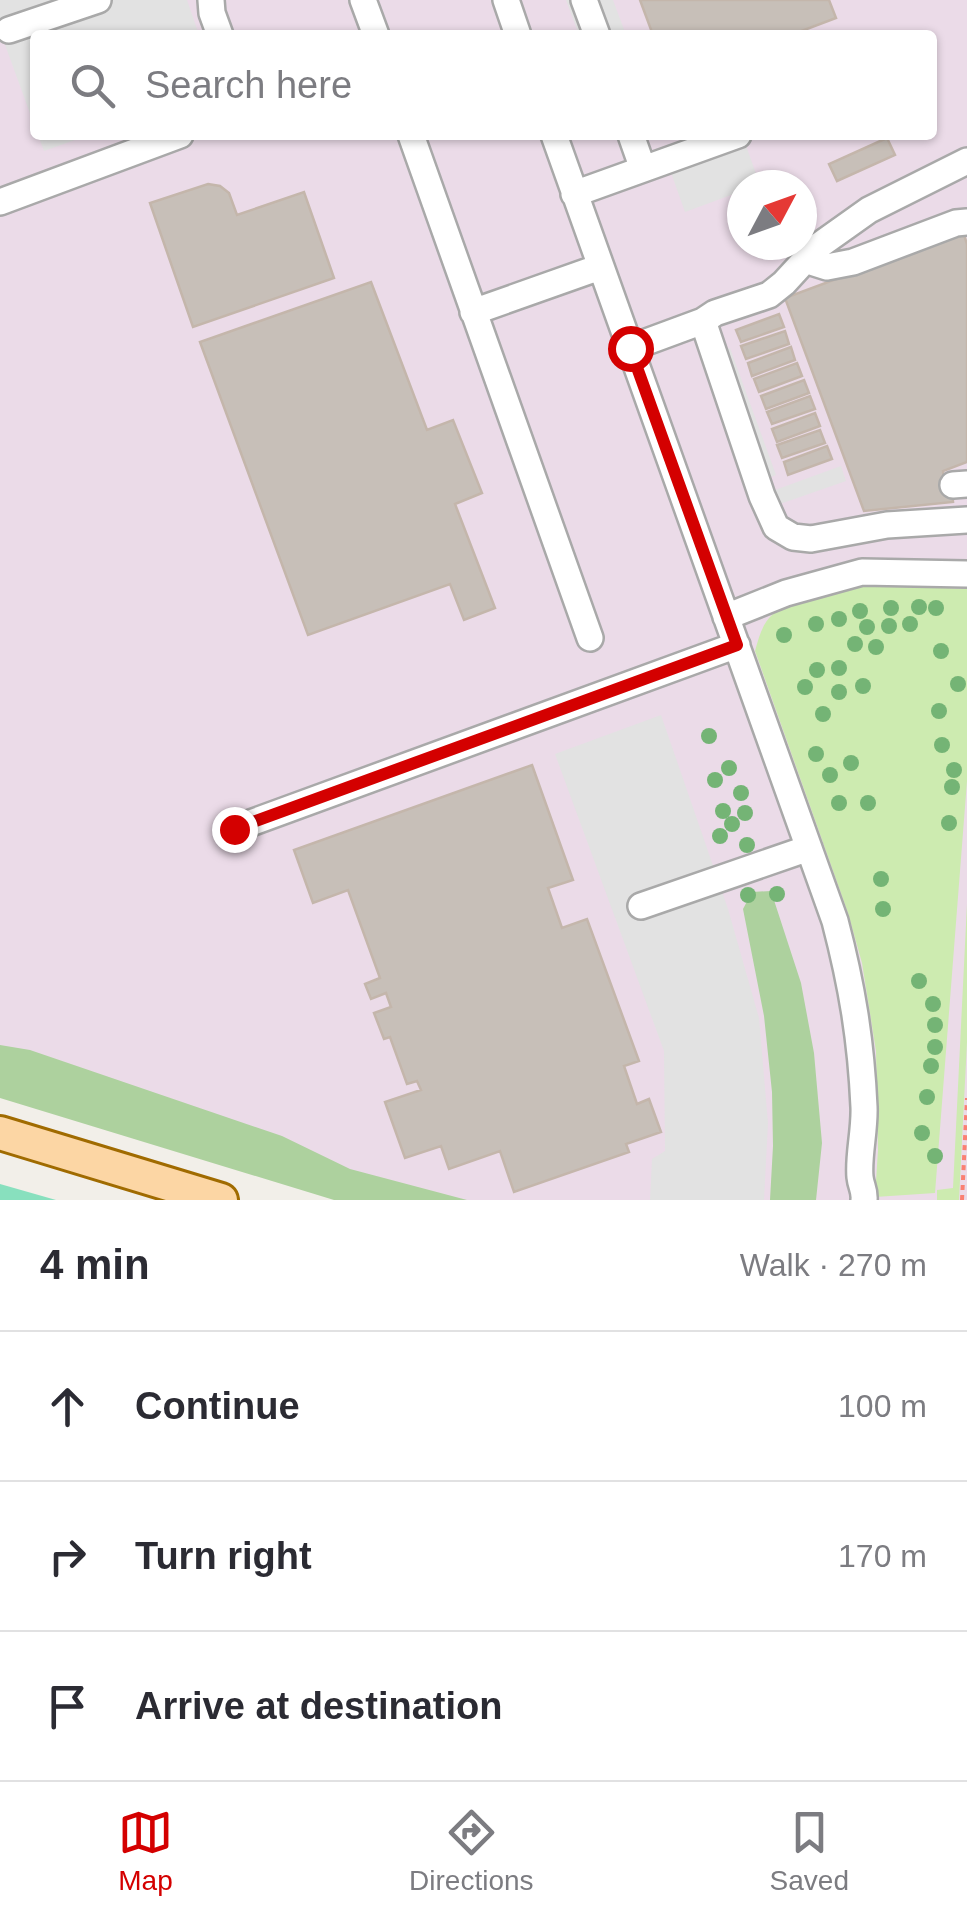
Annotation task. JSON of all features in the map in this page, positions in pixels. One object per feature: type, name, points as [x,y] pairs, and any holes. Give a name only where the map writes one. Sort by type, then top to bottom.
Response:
[{"type":"main road","points":[[0,1133],[221,1200]]},
{"type":"lane","points":[[9,30],[98,0]]},
{"type":"lane","points":[[211,0],[218,30]]},
{"type":"lane","points":[[363,0],[374,30]]},
{"type":"lane","points":[[506,0],[516,30]]},
{"type":"lane","points":[[584,0],[595,30]]},
{"type":"lane","points":[[0,202],[167,140]]},
{"type":"lane","points":[[413,140],[590,638]]},
{"type":"lane","points":[[556,140],[836,921],[857,1012],[864,1111],[858,1193]]},
{"type":"lane","points":[[634,140],[643,169]]},
{"type":"lane","points":[[574,194],[724,140]]},
{"type":"lane","points":[[817,246],[869,210],[967,161]]},
{"type":"lane","points":[[630,348],[769,295],[805,260],[827,267],[853,262],[967,222]]},
{"type":"lane","points":[[473,312],[600,267]]},
{"type":"lane","points":[[702,322],[776,527],[794,538],[811,539],[888,524],[967,520]]},
{"type":"lane","points":[[726,616],[786,592],[862,572],[967,574]]},
{"type":"lane","points":[[234,829],[737,645]]},
{"type":"lane","points":[[640,906],[809,848]]},
{"type":"path","points":[[962,1200],[967,1098]]},
{"type":"shaded area","points":[[0,0],[967,0],[967,1200],[373,1200],[0,1081]]},
{"type":"shaded area","points":[[0,0],[187,0],[197,30],[30,30],[30,113],[0,31]]},
{"type":"shaded area","points":[[566,0],[613,0],[624,30],[577,30]]},
{"type":"shaded area","points":[[40,140],[75,140],[44,151]]},
{"type":"shaded area","points":[[744,140],[755,170],[727,170],[727,197],[685,212],[669,167]]},
{"type":"shaded area","points":[[730,348],[776,475],[764,480],[718,353]]},
{"type":"shaded area","points":[[841,466],[846,481],[780,504],[775,490]]},
{"type":"shaded area","points":[[661,715],[728,909],[759,1018],[768,1123],[764,1200],[650,1200],[652,1159],[665,1151],[664,1051],[555,754]]},
{"type":"green space","points":[[867,584],[967,589],[967,781],[935,1193],[875,1197],[876,1051],[862,963],[755,651],[766,622],[781,609]]},
{"type":"green space","points":[[771,891],[801,983],[814,1053],[822,1143],[816,1200],[770,1200],[772,1092],[764,1016],[743,909],[752,892]]},
{"type":"green space","points":[[967,904],[967,1042],[959,1200],[937,1200],[937,1190],[953,1188]]},
{"type":"green space","points":[[0,1045],[30,1050],[282,1136],[350,1169],[467,1200],[334,1200],[0,1098]]},
{"type":"green space","points":[[0,1184],[56,1200],[0,1200]]},
{"type":"building","points":[[640,0],[829,0],[836,18],[804,30],[651,30]]},
{"type":"building","points":[[883,140],[888,140],[895,155],[837,181],[829,164]]},
{"type":"building","points":[[208,184],[229,193],[237,215],[304,192],[334,278],[193,327],[150,203]]},
{"type":"building","points":[[963,232],[967,244],[967,462],[943,471],[944,482],[951,482],[953,502],[864,511],[785,298]]},
{"type":"building","points":[[371,282],[427,430],[453,420],[482,493],[455,504],[495,608],[464,620],[450,584],[308,635],[200,342]]},
{"type":"building","points":[[779,314],[784,327],[741,342],[736,330]]},
{"type":"building","points":[[785,331],[789,344],[746,359],[741,346]]},
{"type":"building","points":[[791,347],[795,360],[752,376],[748,363]]},
{"type":"building","points":[[797,363],[802,376],[759,392],[754,379]]},
{"type":"building","points":[[804,380],[809,393],[766,409],[761,396]]},
{"type":"building","points":[[810,396],[815,409],[772,424],[767,412]]},
{"type":"building","points":[[815,413],[820,426],[777,442],[772,429]]},
{"type":"building","points":[[820,430],[825,443],[782,458],[777,445]]},
{"type":"building","points":[[827,446],[832,459],[788,475],[784,462]]},
{"type":"building","points":[[532,765],[573,880],[548,888],[562,928],[587,919],[639,1061],[624,1066],[637,1104],[649,1099],[661,1132],[626,1144],[629,1152],[514,1192],[500,1151],[449,1169],[441,1146],[405,1158],[385,1102],[421,1090],[417,1081],[407,1084],[390,1037],[384,1039],[374,1013],[391,1007],[386,993],[371,999],[365,984],[380,978],[348,890],[313,903],[294,850]]},
{"type":"route","points":[[234,829],[737,645],[630,348]]}]
